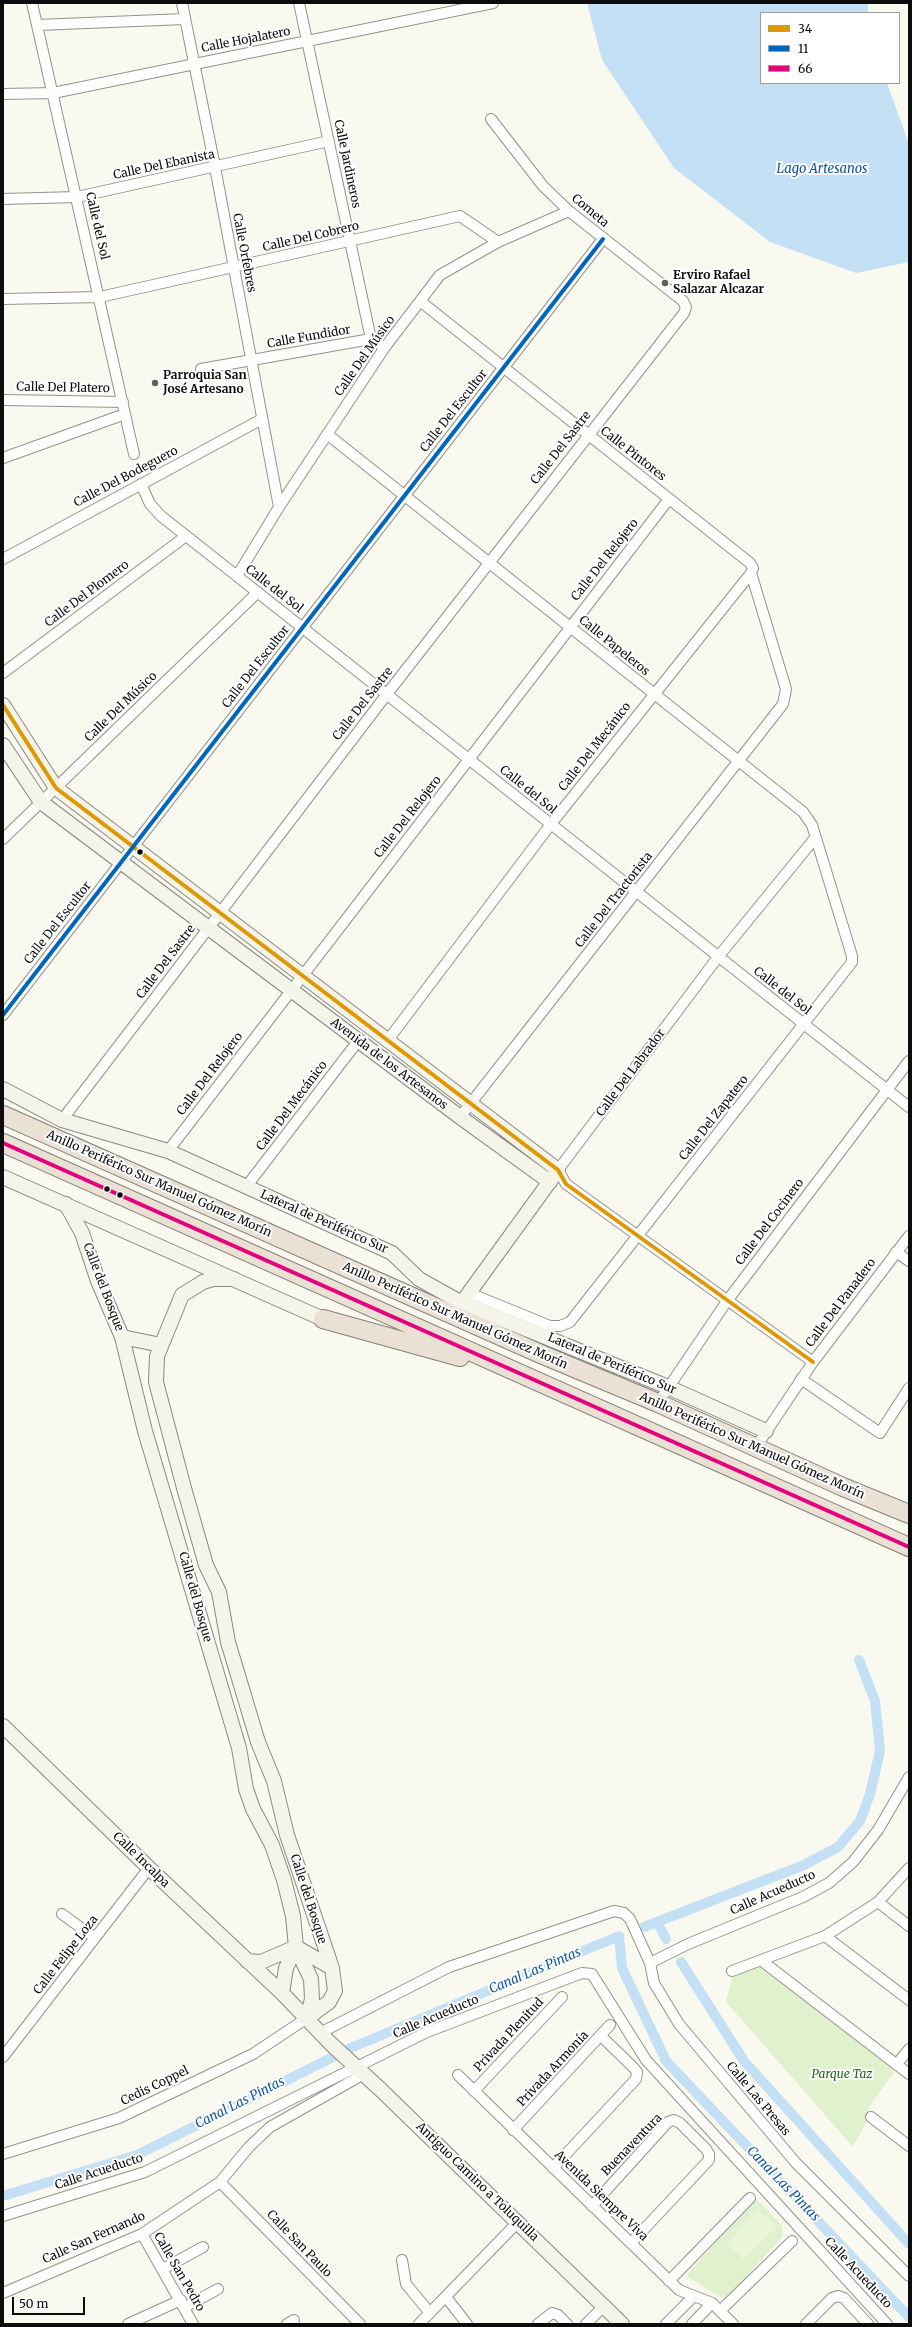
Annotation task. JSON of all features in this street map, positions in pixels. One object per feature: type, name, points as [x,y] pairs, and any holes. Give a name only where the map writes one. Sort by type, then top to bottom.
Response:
[{"type":"highway","name":"Anillo Periférico Sur Manuel Gómez Morín","points":[[3,1115],[461,1303],[542,1355],[658,1403],[843,1487],[909,1514]]},
{"type":"highway","points":[[3,1143],[909,1548]]},
{"type":"highway","points":[[323,1319],[521,1374]]},
{"type":"street","name":"Calle del Sol","points":[[32,3],[100,298],[134,454]]},
{"type":"street","name":"Calle Orfebres","points":[[182,3],[215,167],[279,508]]},
{"type":"street","name":"Calle Jardineros","points":[[299,3],[371,339]]},
{"type":"street","name":"Calle Hojalatero","points":[[3,94],[53,92],[307,41],[467,6],[493,3]]},
{"type":"street","points":[[37,25],[185,19]]},
{"type":"street","name":"Cometa","points":[[491,119],[543,186],[569,211],[603,239],[683,301],[686,307]]},
{"type":"street","name":"Calle Del Ebanista","points":[[3,199],[77,197],[329,142]]},
{"type":"street","name":"Calle Del Músico","points":[[237,576],[279,508],[385,347],[440,275],[498,242],[569,211]]},
{"type":"street","name":"Calle Del Cobrero","points":[[3,299],[100,298],[460,216],[498,242]]},
{"type":"street","name":"Calle Del Escultor","points":[[3,1015],[603,239]]},
{"type":"street","name":"Calle Pintores","points":[[420,301],[750,563],[786,689],[786,697]]},
{"type":"street","name":"Calle Del Sastre","points":[[62,1120],[387,694],[588,434],[684,313],[686,307]]},
{"type":"street","points":[[371,339],[385,347]]},
{"type":"street","name":"Calle Fundidor","points":[[201,369],[371,339]]},
{"type":"street","name":"Calle Del Platero","points":[[3,400],[123,402]]},
{"type":"street","points":[[3,458],[126,414]]},
{"type":"street","name":"Calle Del Bodeguero","points":[[3,559],[262,418]]},
{"type":"street","name":"Calle Papeleros","points":[[327,434],[809,819]]},
{"type":"street","name":"Calle del Sol","points":[[141,484],[150,504],[186,536],[909,1107]]},
{"type":"street","name":"Calle Del Relojero","points":[[168,1151],[669,499]]},
{"type":"street","name":"Calle Del Plomero","points":[[3,673],[186,536]]},
{"type":"street","name":"Calle Del Mecánico","points":[[388,1040],[551,824],[752,571]]},
{"type":"street","name":"Calle Del Músico","points":[[3,839],[258,592]]},
{"type":"street","name":"Calle Del Tractorista","points":[[460,1117],[738,762],[786,697]]},
{"type":"street","name":"Avenida de los Artesanos","points":[[3,705],[56,788],[472,1103],[558,1170],[566,1184],[726,1301],[813,1362]]},
{"type":"street","name":"Avenida de los Artesanos","points":[[3,745],[41,802],[460,1117],[550,1182],[566,1184]]},
{"type":"street","name":"Calle Del Zapatero","points":[[461,1303],[550,1326],[560,1326],[570,1322],[852,962],[809,819]]},
{"type":"street","name":"Calle Del Labrador","points":[[461,1303],[558,1170],[718,957],[815,838]]},
{"type":"street","name":"Calle Del Mecánico","points":[[246,1187],[358,1041]]},
{"type":"street","name":"Calle Del Cocinero","points":[[658,1403],[726,1301],[909,1061]]},
{"type":"street","name":"Lateral de Periférico Sur","points":[[3,1089],[62,1120],[168,1151],[392,1253],[419,1279],[461,1303],[668,1388],[766,1431]]},
{"type":"street","points":[[3,1177],[323,1319]]},
{"type":"street","name":"Calle del Bosque","points":[[66,1204],[82,1233],[98,1281],[122,1337],[145,1431],[239,1748],[246,1789],[253,1809],[272,1845],[284,1880],[293,1916],[296,1947]]},
{"type":"street","name":"Calle Del Panadero","points":[[756,1447],[813,1362],[909,1236]]},
{"type":"street","points":[[896,1252],[909,1261]]},
{"type":"street","name":"Calle del Bosque","points":[[234,1280],[213,1279],[203,1282],[182,1296],[157,1356],[156,1382],[206,1565],[219,1592],[228,1642],[258,1742],[274,1781],[287,1836],[332,1968],[335,1990],[329,2002],[307,2018]]},
{"type":"street","points":[[122,1337],[161,1345]]},
{"type":"street","points":[[801,1379],[880,1433],[909,1388]]},
{"type":"street","name":"Calle Incalpa","points":[[3,1726],[149,1868],[307,2018]]},
{"type":"street","name":"Calle Acueducto","points":[[650,1963],[688,1944],[803,1897],[829,1883],[852,1862],[878,1830],[905,1794],[909,1777]]},
{"type":"street","name":"Calle Felipe Loza","points":[[3,2057],[149,1868]]},
{"type":"street","points":[[732,1971],[762,1961],[825,1936],[878,1902],[909,1868]]},
{"type":"street","points":[[878,1902],[909,1926]]},
{"type":"street","name":"Calle Las Presas","points":[[325,2038],[449,1967],[614,1911],[624,1913],[630,1919],[650,1963],[654,1983],[678,2024],[796,2163],[909,2276]]},
{"type":"street","points":[[62,1914],[95,1938]]},
{"type":"street","points":[[825,1936],[909,2000]]},
{"type":"street","points":[[247,1962],[261,1962],[296,1947]]},
{"type":"street","points":[[296,1947],[332,1968]]},
{"type":"street","points":[[282,1993],[286,1968],[296,1947]]},
{"type":"street","points":[[296,1947],[311,1979],[312,1999],[307,2018],[325,2038]]},
{"type":"street","points":[[762,1961],[909,2074]]},
{"type":"street","name":"Calle Acueducto","points":[[3,2216],[145,2172],[427,2032],[582,1973],[592,1974],[646,2060],[887,2324]]},
{"type":"street","name":"Privada Plenitud","points":[[474,2091],[562,1997]]},
{"type":"street","name":"Cedis Coppel","points":[[3,2154],[119,2118],[253,2054],[307,2018]]},
{"type":"street","name":"Privada Armonía","points":[[514,2130],[610,2025]]},
{"type":"street","points":[[553,2168],[636,2079],[637,2072],[633,2067],[601,2036]]},
{"type":"street","name":"Antiguo Camino a Toluquilla","points":[[325,2038],[518,2222],[622,2324]]},
{"type":"street","points":[[897,2064],[909,2049]]},
{"type":"street","name":"Calle San Fernando","points":[[3,2293],[142,2234],[220,2182],[249,2147],[270,2127],[356,2067]]},
{"type":"street","name":"Avenida Siempre Viva","points":[[458,2075],[669,2281],[679,2290],[712,2303],[733,2324]]},
{"type":"street","points":[[871,2117],[909,2146]]},
{"type":"street","name":"Buenaventura","points":[[592,2206],[668,2122],[674,2120],[680,2123],[706,2149],[709,2154],[709,2160],[631,2243]]},
{"type":"street","name":"Calle San Paulo","points":[[220,2182],[360,2324]]},
{"type":"street","points":[[669,2281],[750,2198]]},
{"type":"street","points":[[402,2260],[406,2284],[425,2320],[518,2222]]},
{"type":"street","name":"Calle San Pedro","points":[[142,2234],[194,2324]]},
{"type":"street","points":[[720,2311],[792,2241]]},
{"type":"street","points":[[163,2269],[203,2247]]},
{"type":"street","points":[[128,2324],[218,2289]]},
{"type":"street","points":[[666,2324],[694,2296]]},
{"type":"street","points":[[806,2324],[832,2298],[838,2296],[844,2298],[868,2324]]},
{"type":"street","points":[[446,2297],[467,2324]]},
{"type":"street","points":[[692,2324],[712,2303]]},
{"type":"street","points":[[586,2324],[604,2306]]},
{"type":"street","points":[[538,2324],[552,2313],[558,2315],[567,2324]]},
{"type":"green space","name":"Parque Taz","points":[[763,1964],[897,2068],[869,2107],[869,2118],[853,2147],[726,2002],[733,1974]]},
{"type":"green space","points":[[755,2198],[782,2226],[783,2236],[728,2297],[720,2297],[686,2276]]},
{"type":"green space","points":[[758,2210],[777,2227],[743,2259],[727,2243]]},
{"type":"water","name":"Lago Artesanos","points":[[587,3],[868,3],[868,12],[760,12],[760,84],[887,84],[909,144],[909,262],[856,273],[770,242],[674,168],[602,60]]},
{"type":"waterway","points":[[644,1927],[804,1865],[838,1847],[860,1821],[870,1794],[880,1751],[875,1701],[859,1660]]},
{"type":"waterway","points":[[657,1922],[666,1939]]},
{"type":"waterway","name":"Canal Las Pintas","points":[[3,2196],[137,2155],[353,2047],[619,1936],[622,1968],[666,2061],[909,2317]]},
{"type":"waterway","points":[[681,1962],[744,2061],[909,2244]]},
{"type":"transit line","name":"11","points":[[3,1015],[603,239]]},
{"type":"transit line","name":"34","points":[[3,705],[56,788],[558,1170],[566,1184],[813,1362]]},
{"type":"transit line","name":"66","points":[[3,1143],[909,1547]]},
{"type":"place","name":"Erviro Rafael Salazar Alcazar","points":[[665,283]]},
{"type":"place","name":"Parroquia San José Artesano","points":[[155,383]]}]
